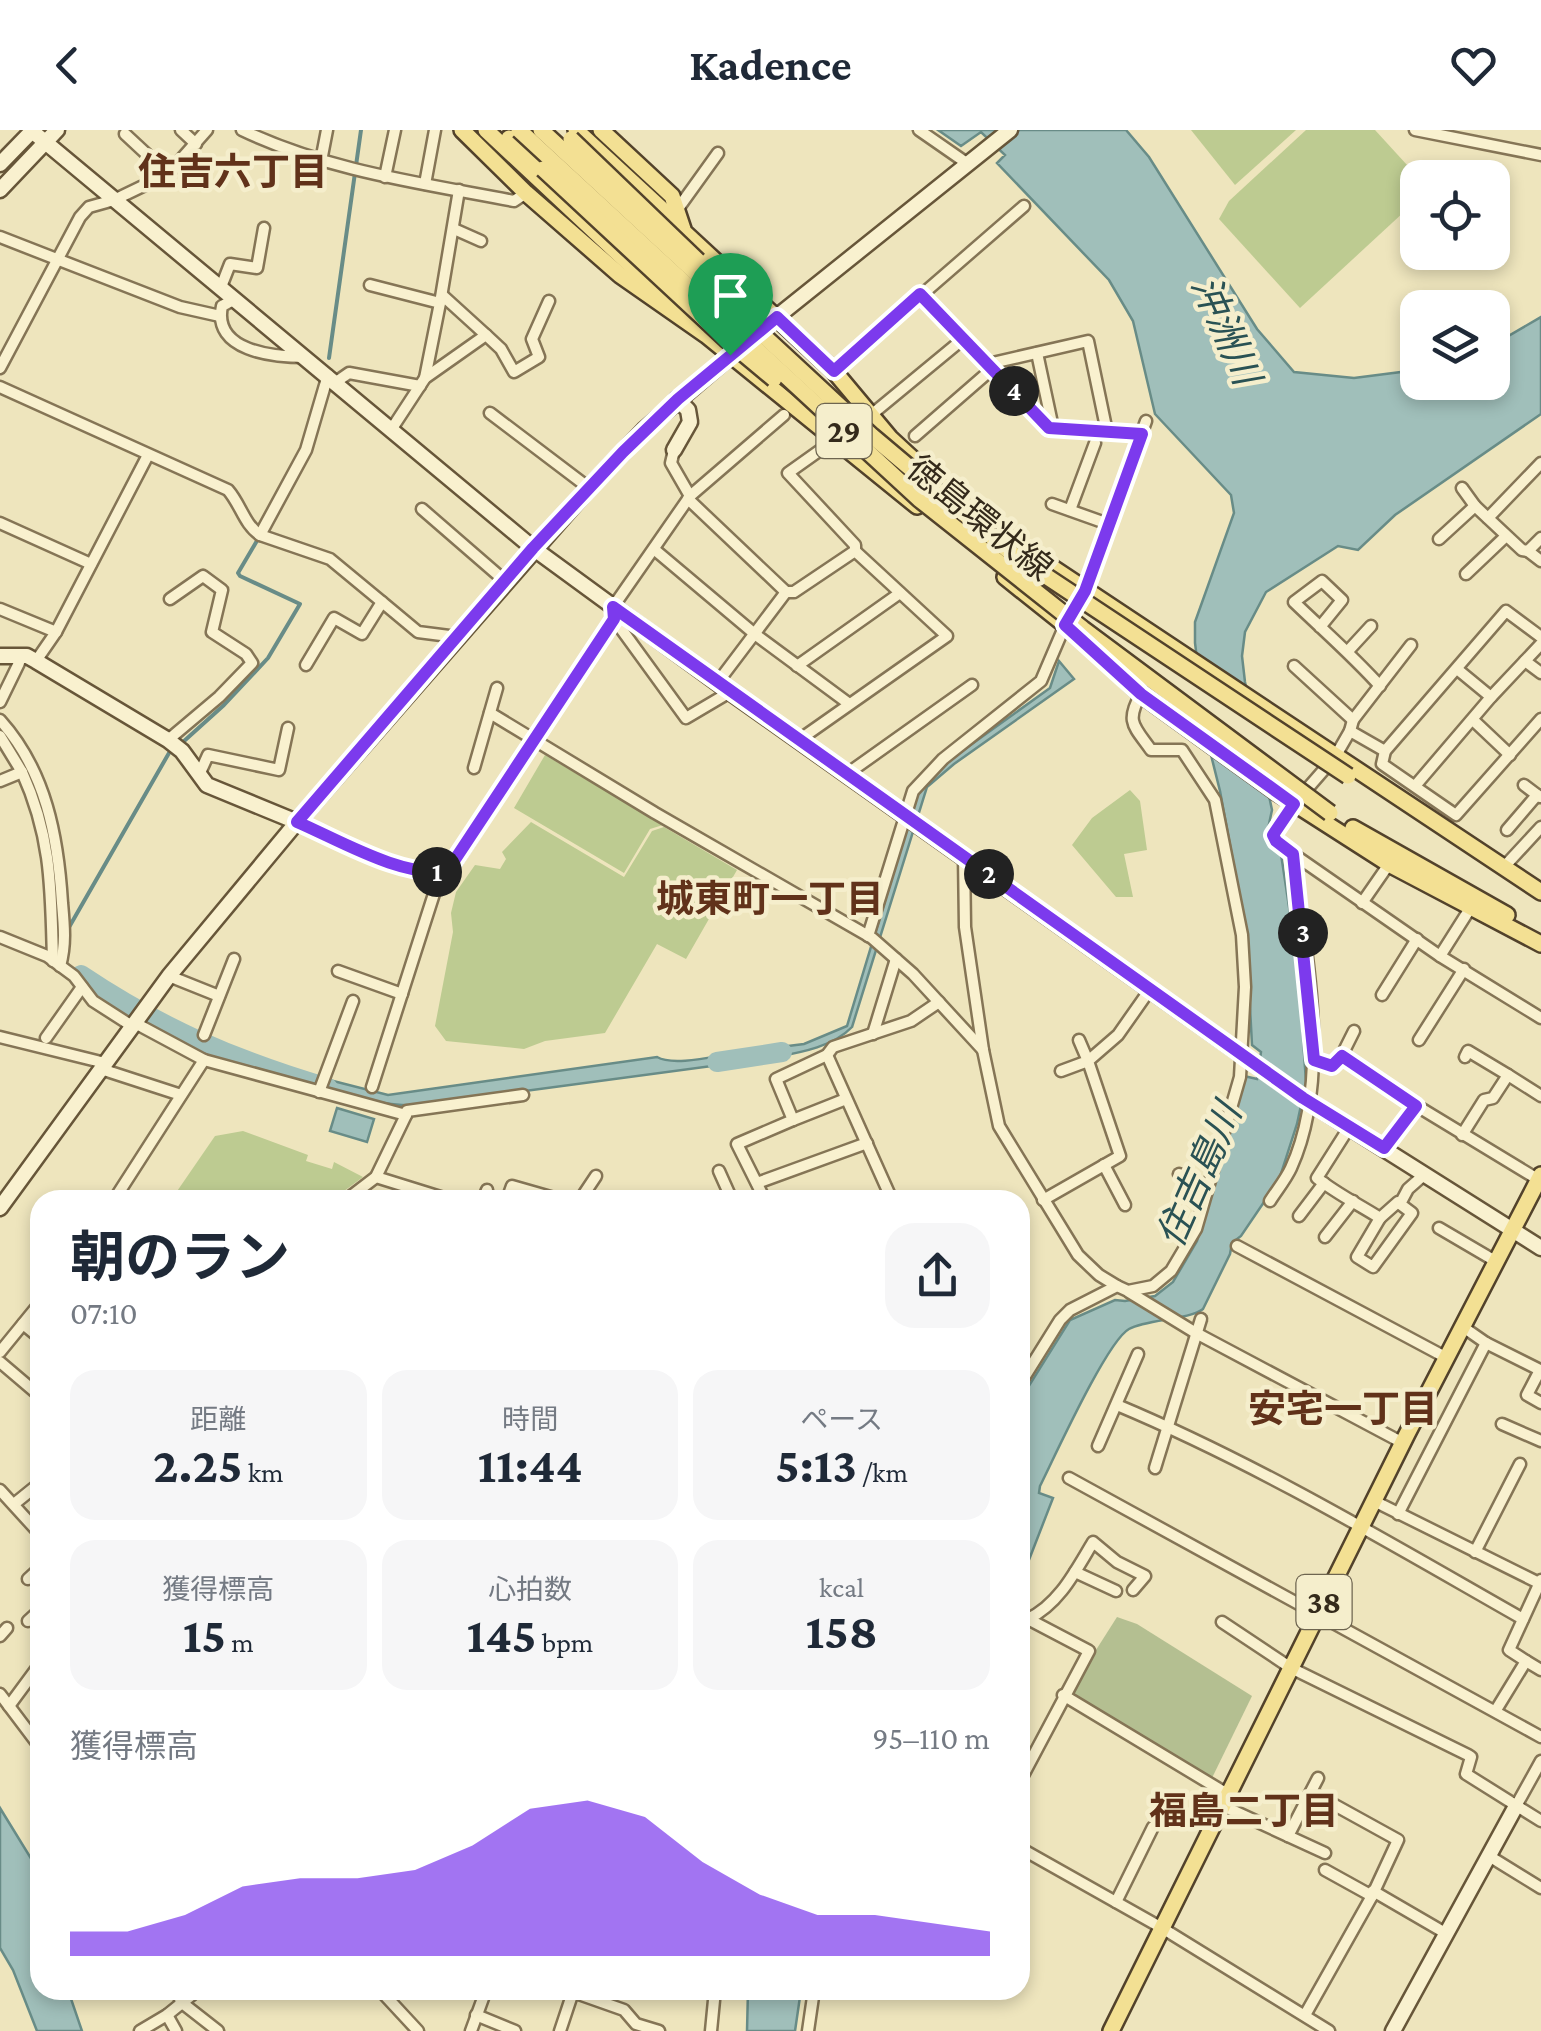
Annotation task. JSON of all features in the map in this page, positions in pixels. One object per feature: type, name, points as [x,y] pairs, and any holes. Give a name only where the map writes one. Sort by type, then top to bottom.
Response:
[{"type":"main road","name":"徳島環状線","points":[[462,130],[526,193],[620,275],[706,335],[1065,625],[1141,694],[1275,791],[1389,864],[1541,944]]},
{"type":"main road","name":"徳島環状線","points":[[519,130],[860,446],[1025,584],[1330,814],[1541,934]]},
{"type":"main road","name":"29","points":[[541,130],[904,464],[1011,553],[1348,776],[1442,836],[1503,868]]},
{"type":"main road","points":[[602,130],[672,196],[681,227]]},
{"type":"main road","points":[[493,133],[543,169],[726,339],[860,446]]},
{"type":"main road","name":"29","points":[[493,133],[706,335]]},
{"type":"main road","points":[[569,133],[805,374]]},
{"type":"main road","name":"29","points":[[569,133],[681,227]]},
{"type":"main road","name":"徳島環状線","points":[[681,227],[834,371],[903,450],[978,518],[1541,892]]},
{"type":"main road","name":"38","points":[[1111,2031],[1403,1443],[1540,1178]]},
{"type":"street","points":[[0,164],[33,130],[614,613],[909,816],[1305,1099],[1541,1248]]},
{"type":"street","points":[[0,190],[58,130]]},
{"type":"street","points":[[180,130],[196,144]]},
{"type":"street","points":[[0,368],[88,207],[114,200],[168,174],[206,130]]},
{"type":"street","points":[[242,130],[274,146],[354,171],[514,201],[526,193]]},
{"type":"street","points":[[321,160],[327,130]]},
{"type":"street","points":[[385,177],[394,130]]},
{"type":"street","points":[[425,184],[435,130]]},
{"type":"street","points":[[919,130],[973,160]]},
{"type":"street","points":[[0,1208],[169,976],[297,822],[588,488],[678,399],[1010,130]]},
{"type":"street","points":[[1414,130],[1541,155]]},
{"type":"street","points":[[124,134],[168,174]]},
{"type":"street","points":[[677,210],[718,153]]},
{"type":"street","points":[[422,382],[459,190]]},
{"type":"street","points":[[834,371],[1024,206]]},
{"type":"street","points":[[220,287],[230,264],[257,268],[264,228]]},
{"type":"street","points":[[454,229],[481,240]]},
{"type":"street","points":[[0,238],[180,307],[220,316]]},
{"type":"street","points":[[370,285],[441,299],[501,349],[514,372],[539,357],[532,339],[549,301]]},
{"type":"street","points":[[920,294],[1049,428],[1142,434]]},
{"type":"street","points":[[235,299],[222,306],[220,316],[222,328],[240,346],[276,357],[306,357]]},
{"type":"street","points":[[391,430],[422,382],[486,335]]},
{"type":"street","points":[[872,415],[963,339]]},
{"type":"street","points":[[914,436],[990,366],[1088,341],[1107,432]]},
{"type":"street","points":[[1037,353],[1053,428]]},
{"type":"street","points":[[332,379],[350,373],[422,382]]},
{"type":"street","points":[[260,535],[306,450],[332,379]]},
{"type":"street","points":[[0,387],[228,490],[252,529],[260,535],[330,559],[418,632],[457,637]]},
{"type":"street","points":[[678,399],[688,410],[690,422],[674,450],[670,463],[673,472],[689,497],[786,592],[794,592],[855,551]]},
{"type":"street","points":[[490,413],[588,488]]},
{"type":"street","points":[[0,656],[36,661],[168,740],[217,790],[387,860],[420,871],[442,872],[454,865],[689,497],[784,414]]},
{"type":"street","points":[[873,940],[920,781],[986,722],[1041,681],[1065,625],[1085,591],[1146,422]]},
{"type":"street","points":[[799,740],[947,636],[855,551],[855,545],[788,473],[832,438]]},
{"type":"street","points":[[1070,510],[1095,443]]},
{"type":"street","points":[[36,661],[56,632],[148,455]]},
{"type":"street","points":[[1488,518],[1541,463]]},
{"type":"street","points":[[1462,488],[1506,536],[1541,561]]},
{"type":"street","points":[[1052,504],[1111,525]]},
{"type":"street","points":[[1438,539],[1475,506]]},
{"type":"street","points":[[422,509],[506,581]]},
{"type":"street","points":[[0,523],[91,564]]},
{"type":"street","points":[[1466,574],[1506,536]]},
{"type":"street","points":[[1528,551],[1541,538]]},
{"type":"street","points":[[655,550],[756,635],[848,703]]},
{"type":"street","points":[[168,740],[220,698],[252,663],[246,654],[212,632],[222,590],[202,576],[170,598]]},
{"type":"street","points":[[1320,627],[1342,600],[1322,581],[1294,602],[1380,686]]},
{"type":"street","points":[[614,613],[686,718],[724,687],[786,592]]},
{"type":"street","points":[[797,666],[900,592]]},
{"type":"street","points":[[306,664],[334,618],[362,634],[382,602]]},
{"type":"street","points":[[0,608],[56,632]]},
{"type":"street","points":[[1416,786],[1541,640],[1506,611],[1384,751],[1382,764],[1456,815],[1541,718]]},
{"type":"street","points":[[1348,651],[1372,626]]},
{"type":"street","points":[[1411,645],[1352,726],[1335,757],[1273,835],[1362,903],[1541,1018]]},
{"type":"street","points":[[0,702],[19,656]]},
{"type":"street","points":[[1526,661],[1541,673]]},
{"type":"street","points":[[1294,666],[1352,726],[1384,751]]},
{"type":"street","points":[[1457,670],[1490,697]]},
{"type":"street","points":[[847,774],[972,686]]},
{"type":"street","points":[[474,768],[498,688]]},
{"type":"street","points":[[1132,1294],[1153,1286],[1170,1271],[1196,1229],[1248,1058],[1242,935],[1215,800],[1182,750],[1151,750],[1133,725],[1131,712],[1141,694]]},
{"type":"street","points":[[490,713],[873,940],[896,958],[983,1050]]},
{"type":"street","points":[[0,720],[32,768],[49,807],[66,948],[56,963]]},
{"type":"street","points":[[1473,720],[1510,754]]},
{"type":"street","points":[[199,775],[208,755],[279,770],[288,728]]},
{"type":"street","points":[[0,736],[35,802],[48,849],[56,963]]},
{"type":"street","points":[[0,782],[22,772]]},
{"type":"street","points":[[1507,830],[1539,796],[1524,784]]},
{"type":"street","points":[[1503,868],[1541,827]]},
{"type":"street","points":[[1270,1201],[1291,1167],[1314,1060],[1293,854]]},
{"type":"street","points":[[964,856],[965,927],[999,1126],[1078,1255],[1099,1275],[1196,1334],[1403,1443]]},
{"type":"street","points":[[1362,903],[1389,864]]},
{"type":"street","points":[[372,1087],[442,872]]},
{"type":"street","points":[[1440,956],[1471,907]]},
{"type":"street","points":[[0,936],[56,963],[93,1002],[137,1019],[204,1060],[321,1086],[406,1115]]},
{"type":"street","points":[[1382,994],[1416,939]]},
{"type":"street","points":[[204,1035],[234,958]]},
{"type":"street","points":[[873,1034],[896,958]]},
{"type":"street","points":[[1418,1040],[1464,970]]},
{"type":"street","points":[[338,972],[402,994]]},
{"type":"street","points":[[169,976],[219,996]]},
{"type":"street","points":[[46,1038],[82,987]]},
{"type":"street","points":[[1061,1070],[1088,1062],[1118,1035],[1151,988]]},
{"type":"street","points":[[321,1086],[353,1001]]},
{"type":"street","points":[[793,1120],[776,1079],[827,1055],[833,1047],[911,1022],[939,1002]]},
{"type":"street","points":[[1314,1060],[1332,1066],[1342,1056],[1354,1031]]},
{"type":"street","points":[[0,1038],[103,1066],[181,1096]]},
{"type":"street","points":[[1043,1200],[1120,1156],[1080,1040]]},
{"type":"street","points":[[1465,1057],[1468,1051],[1541,1096]]},
{"type":"street","points":[[827,1055],[888,1190]]},
{"type":"street","points":[[1342,1056],[1416,1106],[1540,1178]]},
{"type":"street","points":[[120,1190],[204,1060]]},
{"type":"street","points":[[1462,1134],[1484,1100],[1493,1098],[1508,1075]]},
{"type":"street","points":[[360,1190],[376,1178],[408,1110],[523,1096]]},
{"type":"street","points":[[760,1190],[736,1144],[846,1099]]},
{"type":"street","points":[[1384,1148],[1416,1106]]},
{"type":"street","points":[[1350,1126],[1317,1178],[1344,1199],[1380,1218]]},
{"type":"street","points":[[757,1183],[867,1143]]},
{"type":"street","points":[[1104,1165],[1125,1206]]},
{"type":"street","points":[[719,1171],[728,1190]]},
{"type":"street","points":[[1179,1174],[1206,1188]]},
{"type":"street","points":[[1400,1204],[1408,1188],[1425,1174]]},
{"type":"street","points":[[587,1190],[596,1176]]},
{"type":"street","points":[[376,1178],[416,1190]]},
{"type":"street","points":[[1299,1216],[1324,1183]]},
{"type":"street","points":[[1325,1238],[1353,1201]]},
{"type":"street","points":[[1400,1204],[1412,1213],[1372,1267],[1357,1257],[1380,1218],[1400,1204]]},
{"type":"street","points":[[1440,1228],[1497,1262]]},
{"type":"street","points":[[1237,1246],[1447,1358]]},
{"type":"street","points":[[1030,1369],[1070,1310],[1116,1286]]},
{"type":"street","points":[[0,1352],[30,1316]]},
{"type":"street","points":[[1155,1468],[1202,1319]]},
{"type":"street","points":[[23,1324],[30,1330]]},
{"type":"street","points":[[1463,1326],[1540,1370],[1526,1396],[1541,1403]]},
{"type":"street","points":[[1398,1514],[1486,1342]]},
{"type":"street","points":[[1098,1446],[1138,1354]]},
{"type":"street","points":[[0,1362],[30,1388]]},
{"type":"street","points":[[1117,1406],[1166,1426],[1361,1528],[1524,1620]]},
{"type":"street","points":[[1502,1424],[1541,1441]]},
{"type":"street","points":[[1475,1552],[1520,1464]]},
{"type":"street","points":[[1069,1478],[1541,1737]]},
{"type":"street","points":[[0,1490],[30,1522]]},
{"type":"street","points":[[14,1504],[30,1492]]},
{"type":"street","points":[[1374,1501],[1540,1582],[1509,1650],[1541,1670]]},
{"type":"street","points":[[1030,1618],[1044,1611],[1075,1572],[1092,1542],[1145,1576],[1134,1590]]},
{"type":"street","points":[[1075,1572],[1116,1591]]},
{"type":"street","points":[[1222,1622],[1291,1668],[1468,1754],[1472,1757],[1466,1774],[1541,1822]]},
{"type":"street","points":[[1030,1624],[1090,1650],[1030,1760]]},
{"type":"street","points":[[1496,1710],[1526,1661]]},
{"type":"street","points":[[9,1706],[30,1678]]},
{"type":"street","points":[[0,1694],[30,1734]]},
{"type":"street","points":[[1063,1695],[1226,1800],[1325,1853]]},
{"type":"street","points":[[1393,2031],[1541,1761]]},
{"type":"street","points":[[1288,1836],[1318,1778]]},
{"type":"street","points":[[1305,2015],[1398,1840],[1311,1792]]},
{"type":"street","points":[[1116,1902],[1153,1827]]},
{"type":"street","points":[[1030,1854],[1162,1928],[1329,2031]]},
{"type":"street","points":[[1488,1856],[1541,1888]]},
{"type":"street","points":[[1325,1870],[1447,1934]]},
{"type":"street","points":[[140,2031],[185,2000]]},
{"type":"street","points":[[389,2000],[418,2031]]},
{"type":"street","points":[[471,2031],[482,2000]]},
{"type":"street","points":[[560,2031],[568,2000]]},
{"type":"street","points":[[596,2000],[624,2010],[636,2024],[659,2031]]},
{"type":"street","points":[[710,2031],[713,2000]]},
{"type":"street","points":[[808,2031],[813,2000]]},
{"type":"street","points":[[182,2002],[218,2031]]},
{"type":"street","points":[[167,2015],[176,2031]]},
{"type":"street","points":[[476,2015],[515,2031]]},
{"type":"green space","points":[[1191,130],[1296,130],[1235,185]]},
{"type":"green space","points":[[1306,130],[1375,130],[1402,160],[1400,216],[1300,308],[1219,219],[1229,201]]},
{"type":"green space","points":[[545,755],[663,825],[650,829],[624,873],[514,808]]},
{"type":"green space","points":[[1130,790],[1140,801],[1147,850],[1124,854],[1133,897],[1116,897],[1072,845],[1092,818]]},
{"type":"green space","points":[[531,822],[624,877],[652,831],[664,827],[737,870],[686,959],[657,944],[605,1033],[545,1041],[524,1049],[446,1041],[435,1026],[453,932],[451,913],[456,892],[475,865],[500,869],[506,859],[502,852]]},
{"type":"green space","points":[[243,1131],[308,1155],[306,1161],[332,1169],[334,1162],[363,1177],[345,1190],[178,1190],[215,1136]]},
{"type":"green space","points":[[1117,1617],[1137,1624],[1252,1696],[1211,1780],[1068,1694]]},
{"type":"water","name":"沖洲川","points":[[938,130],[1126,130],[1149,157],[1257,329],[1294,372],[1354,378],[1400,372],[1400,400],[1510,400],[1510,335],[1541,317],[1541,414],[1395,515],[1358,550],[1338,546],[1266,592],[1245,632],[1245,682],[1272,810],[1266,838],[1281,854],[1298,966],[1306,1082],[1297,1124],[1279,1180],[1241,1236],[1232,1243],[1203,1309],[1129,1329],[1108,1355],[1040,1486],[1039,1493],[1053,1498],[1030,1557],[1030,1384],[1070,1320],[1115,1300],[1155,1296],[1173,1282],[1197,1241],[1244,1076],[1257,1079],[1261,1052],[1252,1045],[1246,932],[1207,739],[1195,643],[1195,622],[1234,513],[1231,495],[1155,414],[1133,321],[1109,280],[997,163],[1005,155],[981,132],[961,146]]},
{"type":"water","points":[[1059,661],[1074,679],[927,787],[852,1027],[820,1046],[756,1061],[755,1050],[804,1044],[847,1026],[917,795],[925,782],[951,759],[1050,688]]},
{"type":"water","points":[[739,1053],[742,1062],[420,1105],[376,1102],[303,1083],[306,1074],[388,1095],[657,1057],[685,1061]]},
{"type":"water","points":[[337,1108],[374,1119],[367,1142],[330,1131]]},
{"type":"water","points":[[0,1808],[30,1857],[30,2000],[71,2000],[82,2031],[37,2031],[0,1948]]},
{"type":"water","points":[[748,2000],[800,2000],[795,2031],[747,2031]]},
{"type":"pier","points":[[1195,681],[1259,724],[1268,769],[1201,729]]},
{"type":"waterway","points":[[329,358],[361,130]]},
{"type":"waterway","points":[[183,742],[268,658],[300,604],[238,573],[258,539]]},
{"type":"waterway","points":[[6,735],[35,788]]},
{"type":"waterway","points":[[68,929],[169,753]]},
{"type":"waterway","points":[[81,975],[200,1041],[328,1088]]},
{"type":"waterway","points":[[717,1062],[782,1052]]},
{"type":"district","name":"住吉六丁目","points":[[233,172]]},
{"type":"district","name":"城東町一丁目","points":[[770,899]]},
{"type":"district","name":"安宅一丁目","points":[[1343,1409]]},
{"type":"district","name":"福島二丁目","points":[[1244,1811]]},
{"type":"route","points":[[920,294],[1049,428],[1142,434],[1085,591],[1065,625],[1128,684],[1294,804],[1273,835],[1293,854],[1314,1060],[1332,1066],[1342,1056],[1416,1106],[1384,1148],[1303,1098],[613,607],[614,619],[448,870],[420,871],[297,822],[588,488],[644,430],[730,355],[777,317],[834,371],[920,294]]},
{"type":"water label","name":"住吉島川","points":[[1199,1175]]}]
